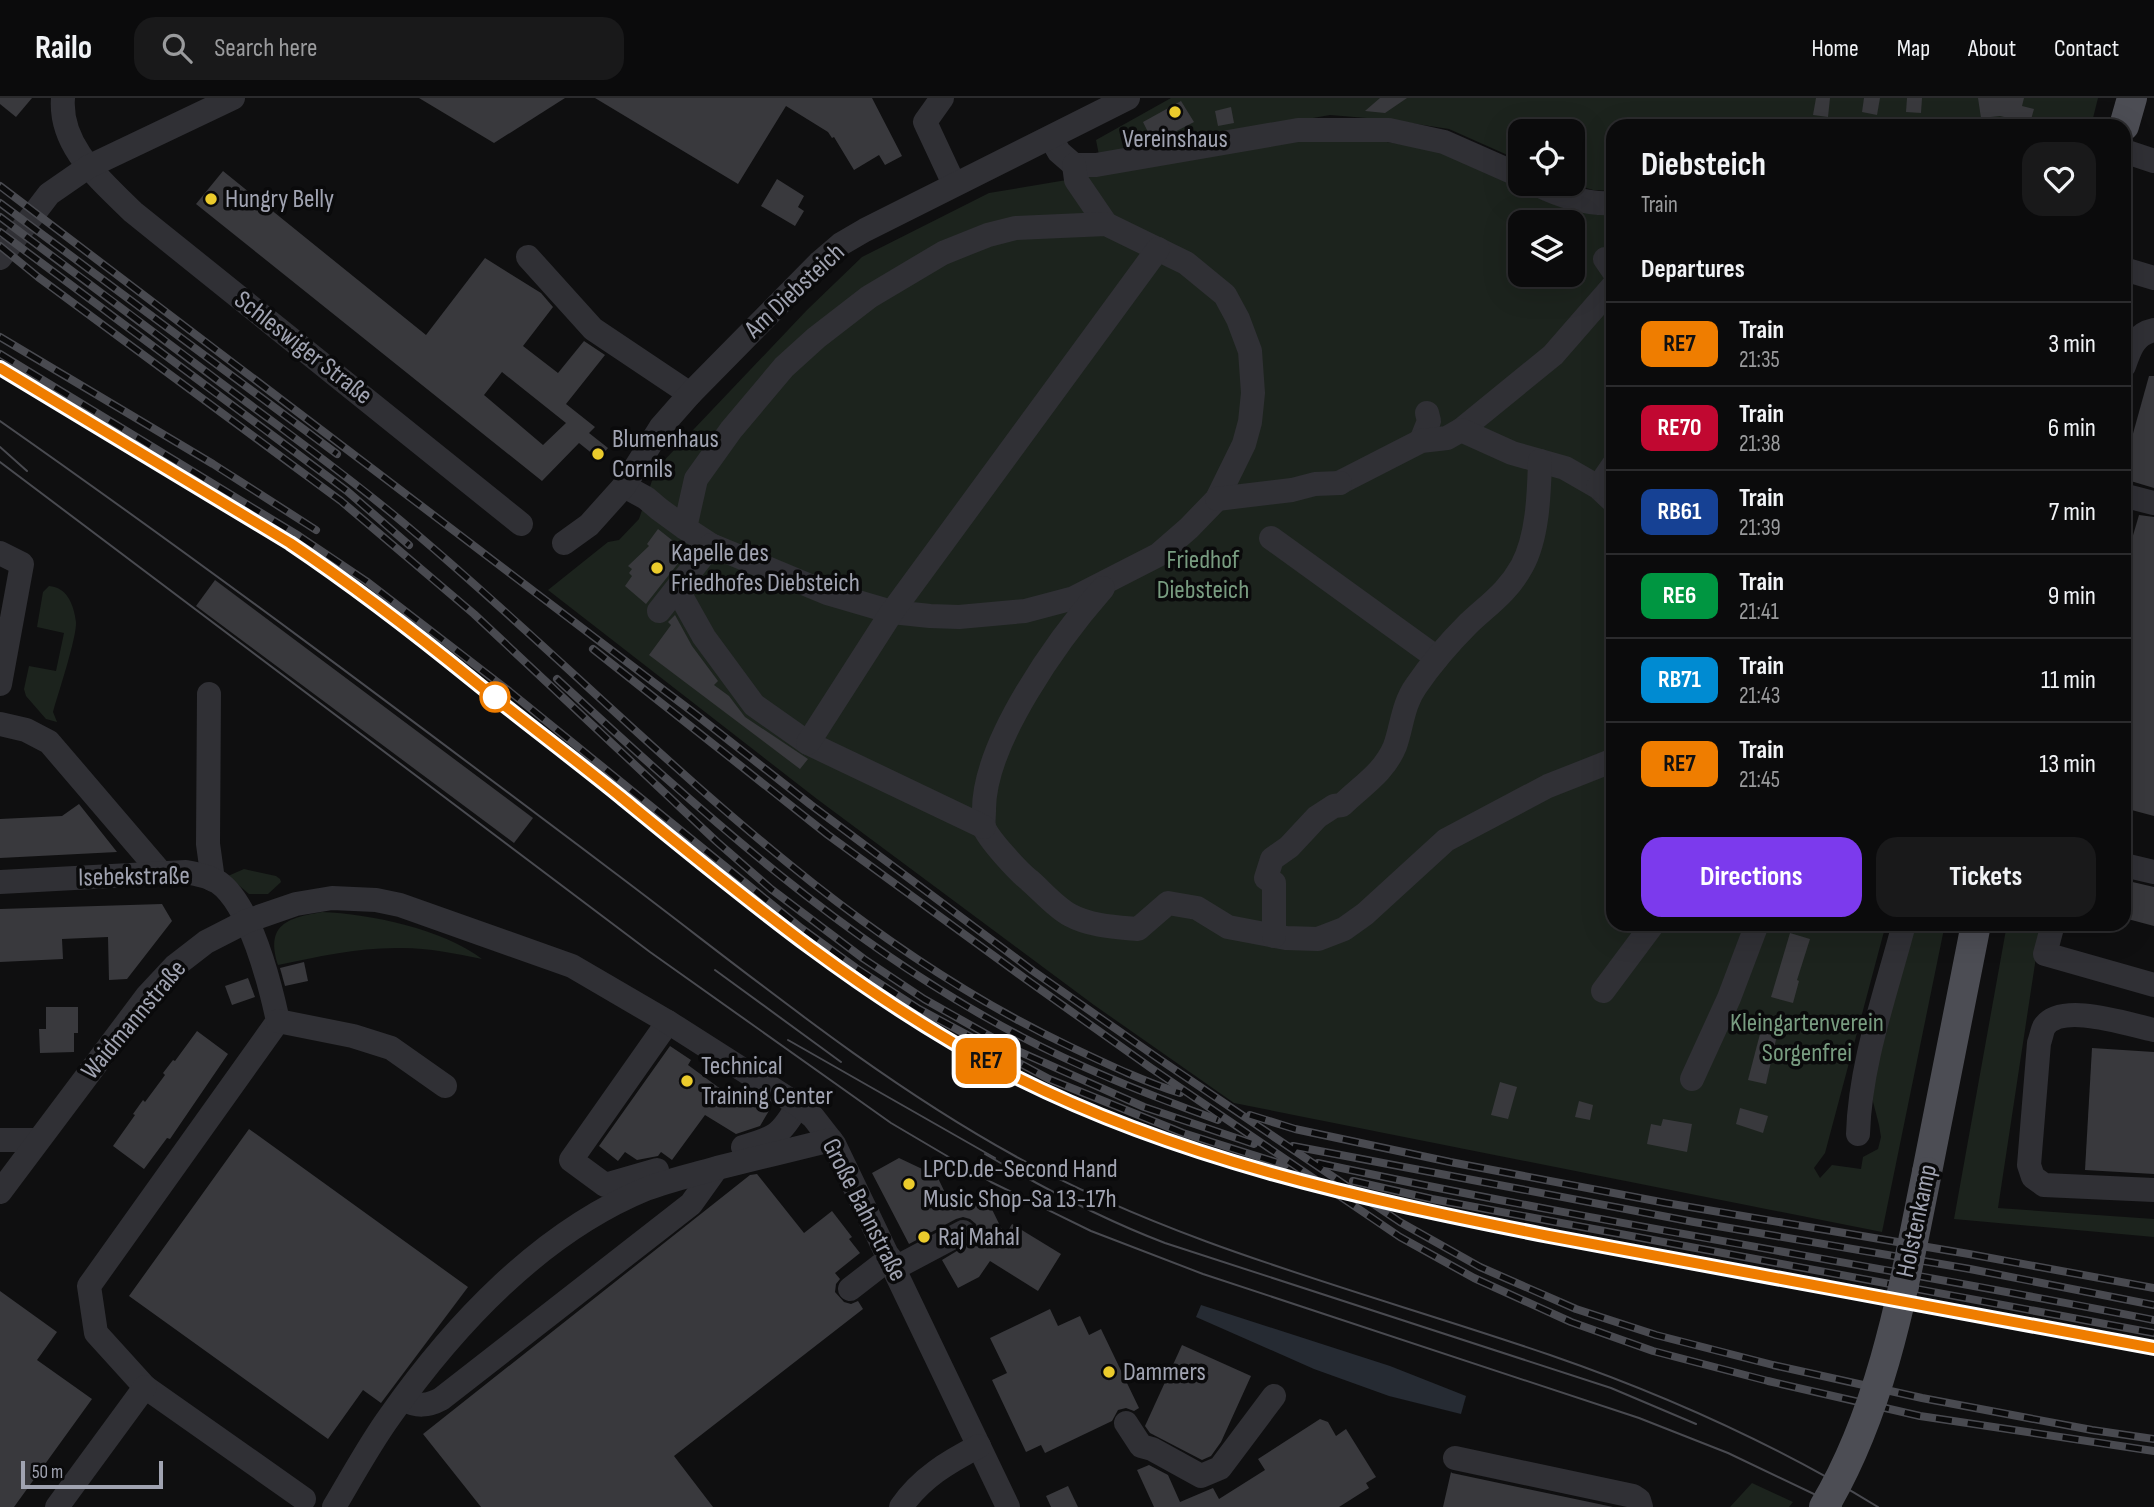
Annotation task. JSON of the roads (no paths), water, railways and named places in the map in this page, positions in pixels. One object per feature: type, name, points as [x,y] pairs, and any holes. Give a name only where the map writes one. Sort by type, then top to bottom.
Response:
[{"type":"main road","points":[[2126,119],[2132,98]]},
{"type":"main road","name":"Holstenkamp","points":[[1824,1507],[1847,1463],[1876,1390],[1908,1268],[1975,931]]},
{"type":"street","name":"Schleswiger Straße","points":[[63,98],[65,123],[71,141],[89,167],[133,212],[521,524]]},
{"type":"street","points":[[0,258],[50,194],[89,167],[233,98]]},
{"type":"street","points":[[942,98],[925,122],[954,184]]},
{"type":"street","name":"Am Diebsteich","points":[[564,543],[589,525],[624,486],[661,427],[690,394],[841,244],[954,184],[1128,98]]},
{"type":"street","points":[[1051,138],[1059,152],[1074,165],[1096,165],[1298,130],[1388,130],[1444,142],[1508,170]]},
{"type":"street","points":[[2131,153],[2154,161]]},
{"type":"street","points":[[1074,165],[1076,180],[1106,224]]},
{"type":"street","points":[[1566,196],[1606,202]]},
{"type":"street","points":[[624,486],[646,498],[685,527],[710,545],[827,593],[892,611],[958,617],[1025,611],[1074,598],[1158,555],[1217,499],[1244,444],[1250,422],[1253,393],[1250,351],[1225,295],[1186,264],[1106,224],[1016,228],[988,235],[943,253],[860,304],[784,367],[730,430],[696,479],[685,527]]},
{"type":"street","points":[[808,743],[892,611],[1158,249]]},
{"type":"street","points":[[528,257],[593,329],[690,394]]},
{"type":"street","points":[[2131,271],[2154,278]]},
{"type":"street","points":[[1217,499],[1293,490],[1315,484],[1340,483],[1421,441],[1447,438],[1461,430],[1553,355],[1606,294]]},
{"type":"street","points":[[2131,348],[2142,333],[2154,330]]},
{"type":"street","points":[[1421,441],[1429,421],[1427,413]]},
{"type":"street","points":[[1461,430],[1512,453],[1566,468],[1606,494]]},
{"type":"street","points":[[1273,936],[1274,883],[1266,878],[1272,859],[1289,847],[1317,817],[1330,808],[1342,805],[1378,774],[1394,747],[1413,690],[1437,658],[1471,621],[1497,600],[1523,564],[1538,503],[1540,461]]},
{"type":"street","points":[[2131,497],[2154,503]]},
{"type":"street","points":[[1271,538],[1437,658]]},
{"type":"street","points":[[659,611],[710,545]]},
{"type":"street","points":[[0,553],[22,564],[0,684]]},
{"type":"street","points":[[984,827],[986,787],[1002,737],[1012,716],[1086,608],[1111,579]]},
{"type":"street","points":[[677,589],[704,637],[754,705],[808,743],[984,827],[1018,871],[1069,915],[1104,926],[1138,929],[1168,903],[1200,903],[1228,927],[1273,936],[1318,939],[1344,929],[1380,902],[1446,840],[1548,786],[1606,769]]},
{"type":"street","points":[[209,694],[208,844],[213,880]]},
{"type":"street","points":[[0,724],[26,730],[49,742],[162,874]]},
{"type":"street","points":[[2131,867],[2154,872]]},
{"type":"street","name":"Isebekstraße","points":[[0,882],[186,872],[213,880],[229,892],[247,920],[271,990],[278,1021]]},
{"type":"street","name":"Waidmannstraße","points":[[0,1192],[160,981],[206,942],[247,920],[296,904],[350,898]]},
{"type":"street","name":"Große Bahnstraße","points":[[350,898],[400,905],[572,966],[668,1022],[813,1117],[831,1140],[1008,1507]]},
{"type":"street","points":[[1604,991],[1648,931]]},
{"type":"street","points":[[1692,1079],[1729,998],[1754,931]]},
{"type":"street","points":[[1858,1134],[1863,1078],[1902,931]]},
{"type":"street","points":[[2051,931],[2045,954],[2154,985]]},
{"type":"street","points":[[2154,1030],[2075,1013],[2057,1017],[2045,1026],[2039,1043],[2029,1166],[2033,1177],[2043,1185],[2154,1190]]},
{"type":"street","points":[[304,1499],[145,1387],[96,1333],[89,1286],[278,1021],[353,1036],[391,1048],[445,1086]]},
{"type":"street","points":[[668,1022],[571,1160],[605,1185],[771,1139],[789,1121],[798,1105]]},
{"type":"street","points":[[0,1140],[38,1140]]},
{"type":"street","points":[[334,1507],[389,1417],[446,1345],[521,1269],[561,1238],[594,1215],[649,1188],[831,1140]]},
{"type":"street","points":[[403,1399],[415,1405],[424,1405],[441,1399],[691,1204],[716,1169]]},
{"type":"street","points":[[850,1289],[892,1263],[964,1233]]},
{"type":"street","points":[[57,1507],[145,1387]]},
{"type":"street","points":[[1126,1423],[1141,1447],[1201,1476],[1220,1468],[1274,1396]]},
{"type":"street","points":[[901,1507],[933,1473],[979,1446]]},
{"type":"street","points":[[1455,1458],[1633,1496],[1639,1500],[1641,1507]]},
{"type":"tram line","points":[[0,421],[307,643],[808,1020],[961,1125],[1015,1156],[1144,1217],[1278,1267],[1593,1370],[1677,1404],[1759,1441],[1878,1507]]},
{"type":"tram line","points":[[0,447],[27,471]]},
{"type":"tram line","points":[[0,462],[650,952],[891,1123],[991,1182],[1091,1231],[1203,1274],[1639,1418],[1728,1453],[1841,1507]]},
{"type":"tram line","points":[[715,970],[841,1062]]},
{"type":"tram line","points":[[788,1040],[995,1158]]},
{"type":"tram line","points":[[985,1154],[1073,1202],[1165,1243],[1611,1388],[1696,1424]]},
{"type":"railway","points":[[0,186],[694,713],[811,805],[1033,971],[1400,1222],[1480,1267],[1576,1309],[1656,1335],[1773,1365],[1922,1398],[2154,1439]]},
{"type":"railway","points":[[0,203],[337,454]]},
{"type":"railway","points":[[0,217],[392,513],[726,811],[806,878],[890,941],[978,997],[1071,1047],[1138,1078],[1180,1093]]},
{"type":"railway","points":[[0,232],[347,491],[409,545]]},
{"type":"railway","points":[[0,246],[341,501],[474,614],[716,841],[771,889],[864,959],[924,999],[1011,1048],[1144,1107],[1254,1144]]},
{"type":"railway","points":[[0,337],[213,464],[316,530]]},
{"type":"railway","points":[[0,354],[299,536],[366,581],[509,691],[801,928],[919,1009],[1049,1079],[1183,1133],[1285,1165]]},
{"type":"railway","points":[[0,368],[290,543],[336,575],[471,677],[771,920],[823,959],[903,1012],[1016,1076],[1134,1128],[1256,1170],[1319,1186]]},
{"type":"railway","points":[[593,649],[828,835],[1027,980],[1151,1068],[1400,1237],[1474,1278],[1571,1322],[1653,1351],[1768,1381],[1920,1416],[2154,1451]]},
{"type":"railway","points":[[557,679],[721,826],[836,919],[896,961],[958,1001],[1070,1061],[1218,1120]]},
{"type":"railway","points":[[1250,1115],[1295,1129],[1450,1162],[1666,1203],[2154,1288]]},
{"type":"railway","points":[[1293,1146],[2154,1305]]},
{"type":"railway","points":[[1318,1163],[1631,1225],[2154,1320]]},
{"type":"railway","points":[[1353,1181],[1432,1199],[2154,1333]]},
{"type":"railway","points":[[1370,1198],[1656,1257],[2154,1348]]},
{"type":"train","name":"RE7","points":[[0,368],[290,543],[333,572],[540,731],[752,904],[833,966],[913,1019],[1049,1093],[1181,1146],[1286,1178],[1416,1209],[1656,1257],[2154,1348]]},
{"type":"place","name":"Vereinshaus","points":[[1175,112]]},
{"type":"place","name":"Hungry Belly","points":[[211,199]]},
{"type":"place","name":"Blumenhaus Cornils","points":[[598,454]]},
{"type":"place","name":"Kapelle des Friedhofes Diebsteich","points":[[657,568]]},
{"type":"place","name":"Technical Training Center","points":[[687,1081]]},
{"type":"place","name":"LPCD.de-Second Hand Music Shop-Sa 13-17h","points":[[909,1184]]},
{"type":"place","name":"Raj Mahal","points":[[924,1237]]},
{"type":"place","name":"Dammers","points":[[1109,1372]]},
{"type":"park label","name":"Friedhof Diebsteich","points":[[1203,575]]},
{"type":"park label","name":"Kleingartenverein Sorgenfrei","points":[[1807,1038]]}]
